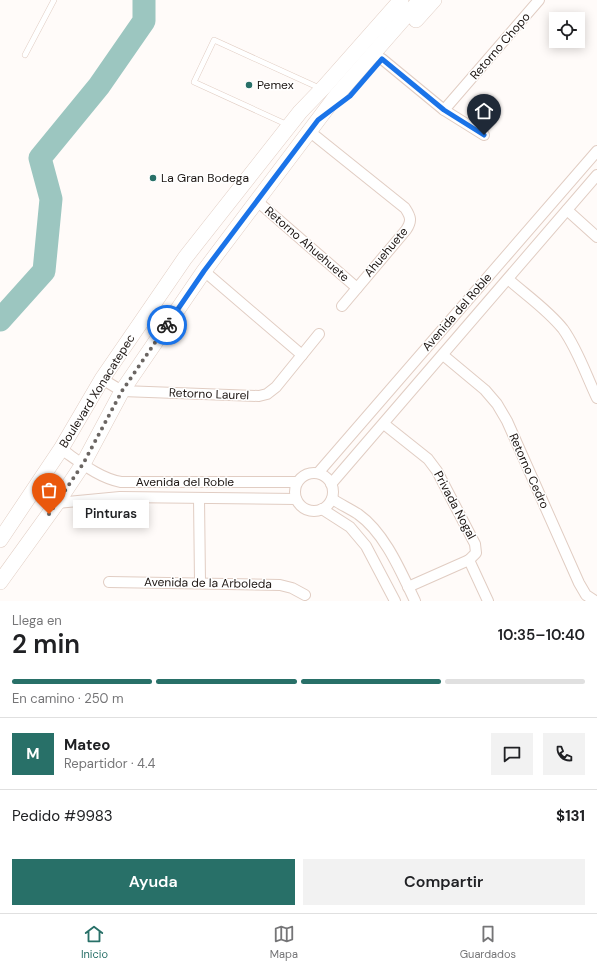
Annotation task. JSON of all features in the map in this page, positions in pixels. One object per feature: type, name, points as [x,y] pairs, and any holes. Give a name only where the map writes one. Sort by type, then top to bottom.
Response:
[{"type":"main road","name":"Boulevard Xonacatepec","points":[[314,126],[325,89],[387,0]]},
{"type":"main road","name":"Boulevard Xonacatepec","points":[[325,89],[401,0]]},
{"type":"main road","name":"Boulevard Xonacatepec","points":[[0,540],[61,449],[102,379],[185,258],[300,112],[420,0]]},
{"type":"main road","name":"Boulevard Xonacatepec","points":[[0,582],[83,464],[122,391],[204,271],[314,126],[350,96],[434,0]]},
{"type":"street","name":"Retorno Chopo","points":[[444,110],[539,0]]},
{"type":"street","points":[[382,59],[444,110],[484,135]]},
{"type":"street","name":"Ahuehuete","points":[[314,126],[405,208],[410,216],[411,222],[406,230],[342,306]]},
{"type":"street","name":"Avenida del Roble","points":[[318,473],[597,150]]},
{"type":"street","name":"Avenida del Roble","points":[[331,484],[597,175]]},
{"type":"street","name":"Retorno Ahuehuete","points":[[257,200],[357,288]]},
{"type":"street","points":[[567,210],[597,237]]},
{"type":"street","points":[[204,271],[302,355]]},
{"type":"street","points":[[508,279],[562,328],[573,345],[597,398]]},
{"type":"street","name":"Retorno Laurel","points":[[102,379],[122,391],[259,396],[267,394],[276,387],[319,334]]},
{"type":"street","name":"Retorno Cedro","points":[[443,355],[485,390],[497,404],[507,421],[579,583],[586,595],[595,601]]},
{"type":"street","name":"Privada Nogal","points":[[384,424],[428,459],[437,470],[475,544],[476,553],[469,560]]},
{"type":"street","name":"Avenida del Roble","points":[[61,449],[110,480],[121,482],[297,482]]},
{"type":"street","points":[[310,473],[318,473],[326,477],[331,484],[333,491],[332,499],[328,505],[322,509],[312,511],[303,507],[296,499],[295,491],[297,482],[303,476],[310,473]]},
{"type":"street","name":"Avenida del Roble","points":[[120,497],[121,482]]},
{"type":"street","name":"Avenida del Roble","points":[[57,503],[120,497],[296,499]]},
{"type":"street","points":[[199,498],[200,582]]},
{"type":"street","points":[[332,499],[359,515],[377,532],[390,553],[415,601]]},
{"type":"street","points":[[322,509],[350,527],[366,546],[394,601]]},
{"type":"street","points":[[408,587],[469,560],[488,601]]},
{"type":"street","name":"Avenida de la Arboleda","points":[[109,582],[200,582],[280,585],[292,588],[305,596]]},
{"type":"lane","points":[[25,55],[54,0]]},
{"type":"lane","points":[[289,125],[194,82],[214,40],[325,89]]},
{"type":"waterway","points":[[0,320],[44,271],[51,199],[40,158],[99,86],[144,21],[144,0]]},
{"type":"way so far","points":[[49,514],[83,464],[122,391],[167,325]]},
{"type":"place","name":"Pemex","points":[[249,85]]},
{"type":"place","name":"La Gran Bodega","points":[[153,178]]},
{"type":"place","name":"Pinturas","points":[[49,514]]},
{"type":"route","points":[[167,325],[204,271],[309,131],[318,120],[350,96],[382,59],[444,110],[484,135]]}]
